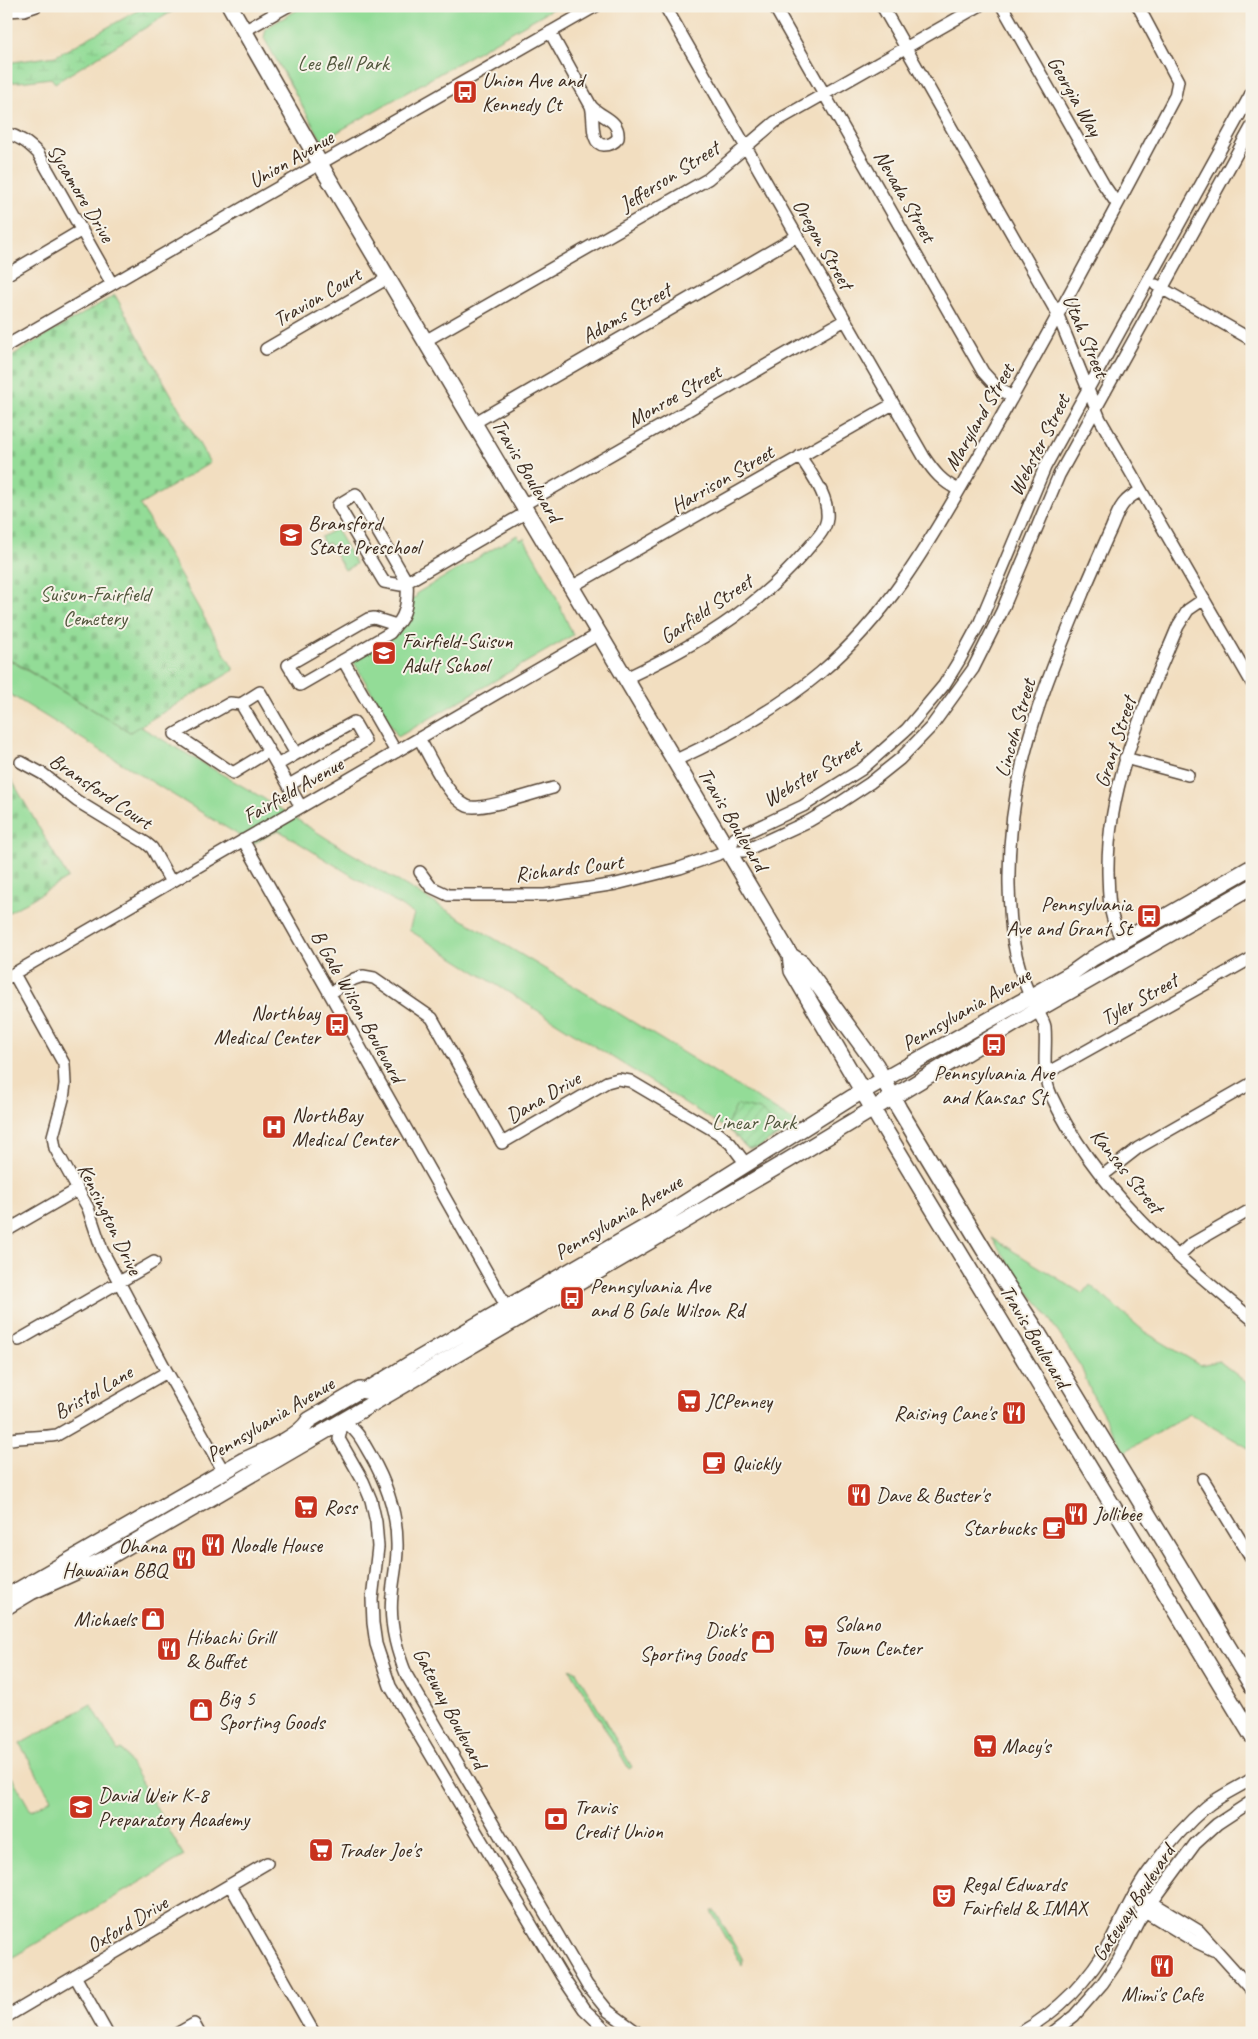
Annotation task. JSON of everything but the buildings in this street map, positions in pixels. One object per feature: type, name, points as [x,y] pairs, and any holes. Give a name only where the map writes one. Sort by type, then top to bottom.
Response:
[{"type":"main road","name":"Travis Boulevard","points":[[230,6],[320,164],[790,955],[792,971],[873,1110],[1252,1736]]},
{"type":"main road","name":"Pennsylvania Avenue","points":[[6,1607],[31,1592],[107,1558],[343,1421],[651,1224],[863,1092],[1072,973],[1093,958],[1252,867]]},
{"type":"main road","name":"Pennsylvania Avenue","points":[[6,1596],[304,1428],[308,1420],[360,1390],[366,1391],[510,1314],[873,1110],[1037,1010],[1252,887]]},
{"type":"main road","name":"Travis Boulevard","points":[[790,955],[802,963],[876,1065],[893,1097],[1252,1686]]},
{"type":"main road","points":[[304,1428],[312,1427],[328,1418],[343,1421],[347,1409],[364,1398],[366,1391]]},
{"type":"main road","points":[[175,1518],[182,1506],[218,1485],[224,1472],[243,1479]]},
{"type":"street","points":[[6,11],[24,10],[36,6]]},
{"type":"street","points":[[244,31],[288,6]]},
{"type":"street","name":"Union Avenue","points":[[6,346],[596,6]]},
{"type":"street","name":"Oregon Street","points":[[665,6],[893,404],[936,475],[945,483],[959,490]]},
{"type":"street","name":"Nevada Street","points":[[774,6],[983,372],[993,384],[1012,398]]},
{"type":"street","name":"Utah Street","points":[[882,6],[1058,313],[1102,422],[1140,491],[1252,682]]},
{"type":"street","name":"Jefferson Street","points":[[425,341],[708,179],[776,122],[979,6]]},
{"type":"street","name":"Georgia Way","points":[[1002,6],[1104,185],[1117,204]]},
{"type":"street","name":"Maryland Street","points":[[674,761],[721,740],[764,714],[821,672],[867,626],[896,592],[920,558],[1012,398],[1175,96],[1178,81],[1138,6]]},
{"type":"street","points":[[550,32],[591,106]]},
{"type":"street","name":"Webster Street","points":[[727,851],[735,838],[803,806],[862,769],[895,740],[929,704],[960,659],[980,622],[1045,467],[1252,92]]},
{"type":"street","name":"Webster Street","points":[[727,851],[746,850],[809,821],[870,783],[900,758],[931,727],[953,699],[973,669],[992,633],[1059,474],[1252,126]]},
{"type":"street","name":"Sycamore Drive","points":[[6,133],[24,140],[38,153],[112,284]]},
{"type":"street","points":[[6,275],[82,230]]},
{"type":"street","name":"Adams Street","points":[[474,423],[797,236]]},
{"type":"street","name":"Travion Court","points":[[266,349],[388,278]]},
{"type":"street","points":[[1148,280],[1252,340]]},
{"type":"street","name":"Monroe Street","points":[[407,582],[525,508],[845,320]]},
{"type":"street","name":"Harrison Street","points":[[571,587],[893,404]]},
{"type":"street","name":"Garfield Street","points":[[626,678],[673,656],[733,619],[760,598],[788,571],[822,533],[827,521],[828,508],[800,456]]},
{"type":"street","name":"Lincoln Street","points":[[1030,996],[1015,958],[1010,925],[1008,859],[1014,801],[1023,753],[1046,684],[1098,556],[1121,507],[1129,498],[1140,491]]},
{"type":"street","points":[[396,625],[374,618],[368,619],[288,665],[300,685],[390,633],[396,625],[402,616],[408,594],[407,582],[356,494],[338,505],[384,582],[401,585],[407,582]]},
{"type":"street","name":"Grant Street","points":[[1124,940],[1110,910],[1108,860],[1118,780],[1125,758],[1182,617],[1204,599]]},
{"type":"street","name":"Fairfield Avenue","points":[[10,976],[599,634]]},
{"type":"street","points":[[344,660],[396,752]]},
{"type":"street","points":[[269,752],[233,772],[176,734],[230,703],[242,704],[260,692],[296,754]]},
{"type":"street","points":[[242,704],[301,807]]},
{"type":"street","points":[[277,765],[354,722],[365,741],[289,785]]},
{"type":"street","points":[[420,738],[458,801],[469,808],[482,807],[552,788]]},
{"type":"street","points":[[1125,758],[1188,775]]},
{"type":"street","name":"Bransford Court","points":[[21,762],[43,774],[77,801],[146,843],[152,848],[171,882]]},
{"type":"street","name":"B Gale Wilson Boulevard","points":[[243,840],[510,1314]]},
{"type":"street","name":"Richards Court","points":[[420,872],[431,887],[448,895],[545,895],[616,884],[680,868],[727,851]]},
{"type":"street","name":"Tyler Street","points":[[1045,1074],[1252,958]]},
{"type":"street","name":"Kensington Drive","points":[[10,976],[64,1064],[66,1075],[63,1099],[53,1136],[59,1159],[88,1208],[102,1250],[167,1372],[224,1472]]},
{"type":"street","name":"Dana Drive","points":[[330,993],[354,979],[363,976],[374,978],[432,1018],[502,1142],[607,1082],[618,1079],[630,1081],[718,1133],[730,1143],[746,1164]]},
{"type":"street","name":"Kansas Street","points":[[1037,1010],[1045,1025],[1045,1074],[1050,1092],[1062,1117],[1102,1176],[1125,1203],[1178,1256],[1252,1319]]},
{"type":"street","points":[[1102,1176],[1138,1148],[1252,1083]]},
{"type":"street","points":[[6,1231],[77,1190]]},
{"type":"street","points":[[1178,1256],[1191,1244],[1252,1209]]},
{"type":"street","points":[[18,1340],[154,1262]]},
{"type":"street","name":"Bristol Lane","points":[[6,1440],[18,1437],[44,1438],[57,1435],[167,1372]]},
{"type":"street","name":"Gateway Boulevard","points":[[609,2033],[584,2009],[561,1975],[390,1686],[376,1644],[373,1623],[372,1599],[378,1547],[376,1522],[371,1500],[363,1481],[340,1439],[343,1421],[355,1430],[380,1472],[389,1492],[395,1517],[398,1548],[391,1614],[394,1638],[407,1676],[587,1985],[608,2011],[638,2033]]},
{"type":"street","points":[[1204,1479],[1252,1559]]},
{"type":"street","name":"Gateway Boulevard","points":[[1020,2033],[1054,2012],[1084,1982],[1096,1967],[1132,1897],[1153,1866],[1191,1821],[1208,1805],[1252,1779]]},
{"type":"street","name":"Gateway Boulevard","points":[[1052,2033],[1074,2016],[1102,1984],[1148,1907],[1195,1844],[1217,1824],[1252,1801]]},
{"type":"street","name":"Oxford Drive","points":[[6,2017],[267,1863]]},
{"type":"street","points":[[230,1885],[314,2033]]},
{"type":"street","points":[[1132,1897],[1194,1941],[1217,1952],[1252,1990]]},
{"type":"street","points":[[75,1976],[108,2033]]},
{"type":"street","points":[[178,2033],[194,2024],[199,2033]]},
{"type":"green space","points":[[146,6],[181,6],[55,83],[51,78],[6,82],[6,63],[56,56]]},
{"type":"green space","name":"Lee Bell Park","points":[[304,6],[557,6],[322,141],[264,38],[266,28]]},
{"type":"green space","name":"Suisun-Fairfield Cemetery","points":[[115,295],[210,463],[140,505],[234,670],[130,732],[6,657],[6,359]]},
{"type":"green space","points":[[336,529],[356,564],[345,570],[329,543],[324,544],[321,537]]},
{"type":"green space","points":[[517,535],[520,540],[524,538],[551,586],[573,635],[398,737],[352,659],[401,629],[406,621],[412,599],[416,597],[417,593]]},
{"type":"green space","name":"Linear Park","points":[[6,658],[130,732],[139,726],[268,801],[799,1124],[787,1132],[751,1149],[744,1145],[733,1133],[409,930],[414,914],[278,830],[253,844],[6,692]]},
{"type":"green space","points":[[6,770],[68,878],[6,914]]},
{"type":"green space","points":[[737,1105],[760,1110],[783,1131],[758,1148],[747,1148],[726,1126]]},
{"type":"green space","points":[[992,1238],[1083,1294],[1090,1285],[1145,1332],[1200,1365],[1219,1361],[1252,1387],[1252,1450],[1190,1414],[1124,1452],[1091,1392],[1081,1367]]},
{"type":"green space","points":[[570,1669],[576,1671],[632,1767],[629,1769]]},
{"type":"green space","name":"David Weir K-8 Preparatory Academy","points":[[91,1704],[118,1751],[122,1749],[184,1856],[8,1960],[6,1956],[6,1781],[12,1777],[31,1811],[51,1799],[20,1744]]},
{"type":"green space","points":[[711,1911],[715,1911],[743,1960],[742,1965]]},
{"type":"place","name":"Union Ave and Kennedy Ct","points":[[465,92]]},
{"type":"place","name":"Bransford State Preschool","points":[[291,535]]},
{"type":"place","name":"Fairfield-Suisun Adult School","points":[[384,653]]},
{"type":"place","name":"Pennsylvania Ave and Grant St","points":[[1149,916]]},
{"type":"place","name":"Northbay Medical Center","points":[[337,1025]]},
{"type":"place","name":"Pennsylvania Ave and Kansas St","points":[[994,1045]]},
{"type":"place","name":"NorthBay Medical Center","points":[[274,1127]]},
{"type":"place","name":"Pennsylvania Ave and B Gale Wilson Rd","points":[[572,1298]]},
{"type":"place","name":"JCPenney","points":[[689,1401]]},
{"type":"place","name":"Raising Cane's","points":[[1014,1413]]},
{"type":"place","name":"Quickly","points":[[714,1463]]},
{"type":"place","name":"Dave & Buster's","points":[[859,1495]]},
{"type":"place","name":"Ross","points":[[306,1507]]},
{"type":"place","name":"Jollibee","points":[[1076,1514]]},
{"type":"place","name":"Starbucks","points":[[1054,1528]]},
{"type":"place","name":"Noodle House","points":[[213,1545]]},
{"type":"place","name":"Ohana Hawaiian BBQ","points":[[184,1558]]},
{"type":"place","name":"Michaels","points":[[153,1619]]},
{"type":"place","name":"Solano Town Center","points":[[816,1636]]},
{"type":"place","name":"Dick's Sporting Goods","points":[[763,1642]]},
{"type":"place","name":"Hibachi Grill & Buffet","points":[[169,1649]]},
{"type":"place","name":"Big 5 Sporting Goods","points":[[201,1710]]},
{"type":"place","name":"Macy's","points":[[985,1746]]},
{"type":"place","name":"David Weir K-8 Preparatory Academy","points":[[81,1807]]},
{"type":"place","name":"Travis Credit Union","points":[[556,1819]]},
{"type":"place","name":"Trader Joe's","points":[[321,1850]]},
{"type":"place","name":"Regal Edwards Fairfield & IMAX","points":[[944,1896]]},
{"type":"place","name":"Mimi's Cafe","points":[[1162,1966]]}]
